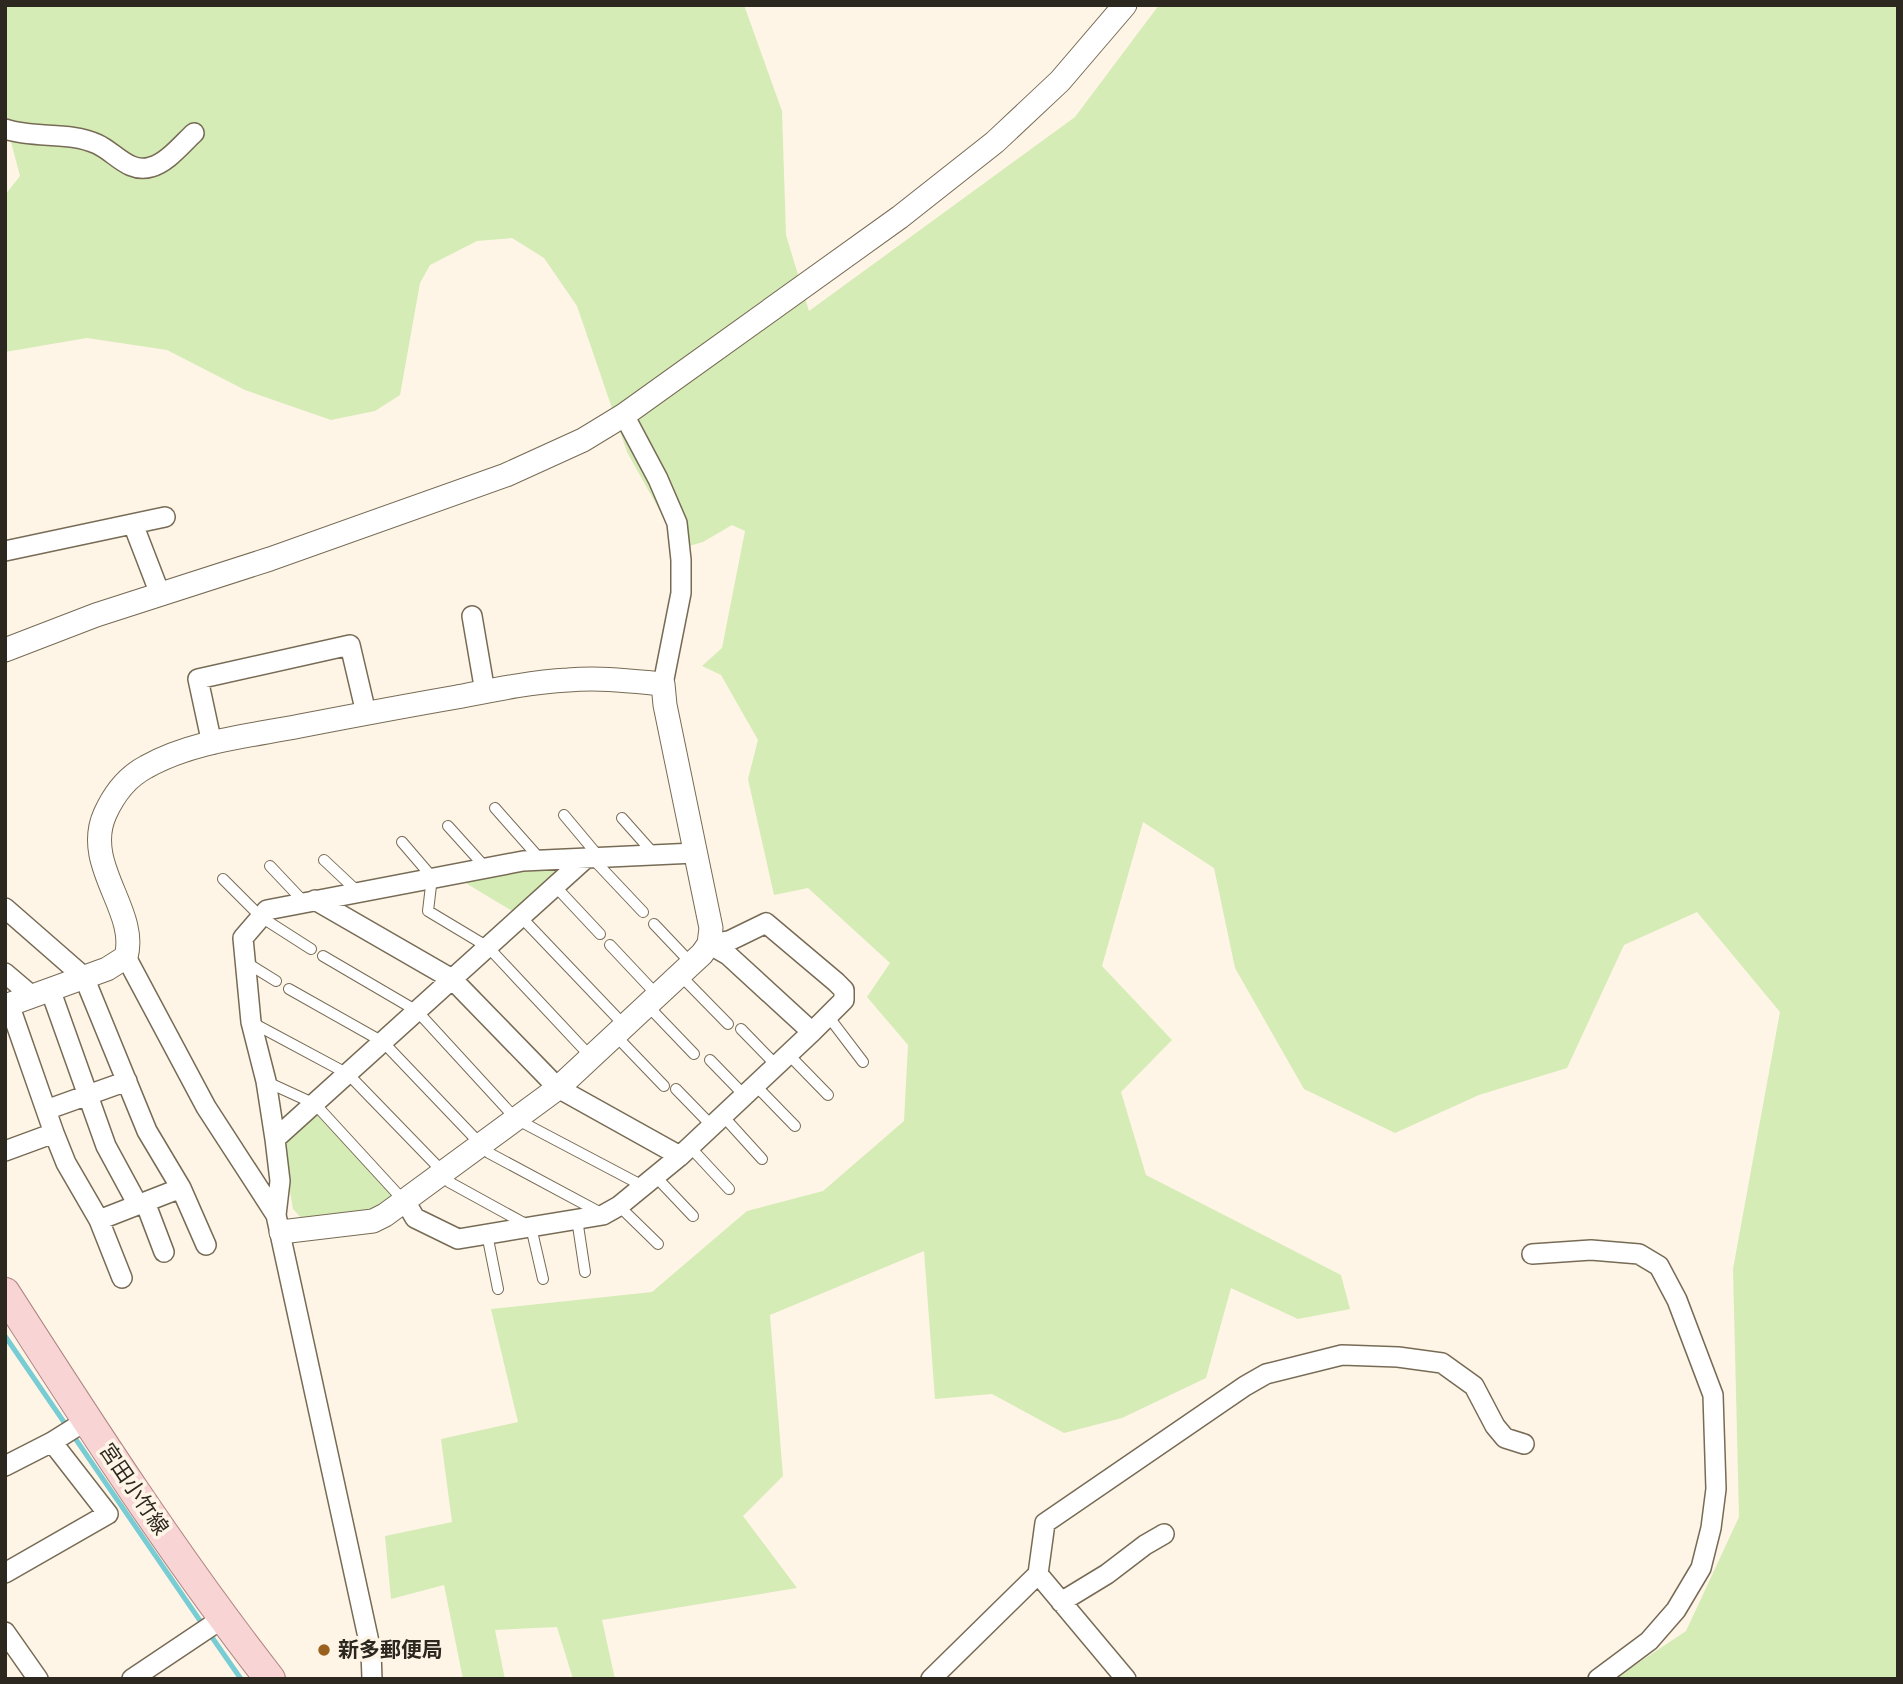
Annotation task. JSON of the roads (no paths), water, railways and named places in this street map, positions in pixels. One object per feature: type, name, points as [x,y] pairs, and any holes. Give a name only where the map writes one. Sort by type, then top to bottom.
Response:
[{"type":"main road","name":"宮田小竹線","points":[[5,1293],[68,1431],[210,1626],[270,1679]]},
{"type":"street","points":[[5,650],[49,632],[270,559],[506,475],[583,440],[624,415],[900,217],[995,142],[1060,81],[1125,5]]},
{"type":"street","points":[[5,129],[18,133],[79,138],[99,144],[131,167],[150,168],[166,158],[194,133]]},
{"type":"street","points":[[624,415],[658,479],[677,523],[681,593],[663,684],[710,928],[709,944]]},
{"type":"street","points":[[5,551],[164,517]]},
{"type":"street","points":[[133,524],[160,594]]},
{"type":"street","points":[[472,616],[485,692]]},
{"type":"street","points":[[212,744],[198,679],[350,645],[366,713]]},
{"type":"street","points":[[122,1278],[99,1220],[66,1163],[7,1005],[107,969],[126,957],[129,948],[127,932],[101,855],[98,832],[113,797],[126,781],[165,758],[212,744],[366,713],[567,680],[610,679],[663,684]]},
{"type":"street","points":[[372,1679],[371,1651],[279,1224],[280,1181],[275,1139],[266,1081],[251,1022],[243,939],[267,910],[357,891],[523,861],[695,853]]},
{"type":"street","points":[[275,1139],[555,886],[593,859]]},
{"type":"street","points":[[310,901],[452,979],[558,1088],[685,1151]]},
{"type":"street","points":[[5,908],[84,976],[147,1132],[181,1188],[206,1245]]},
{"type":"street","points":[[279,1224],[373,1221],[405,1201],[558,1088],[686,969],[709,944],[729,941],[766,923],[844,990],[844,1000],[783,1060],[685,1151],[611,1210],[577,1219],[458,1239],[415,1217],[405,1201]]},
{"type":"street","points":[[709,944],[728,955],[812,1032]]},
{"type":"street","points":[[126,957],[206,1107],[279,1224]]},
{"type":"street","points":[[5,973],[41,992],[87,1095],[106,1146],[141,1203],[164,1252]]},
{"type":"street","points":[[46,1110],[127,1081]]},
{"type":"street","points":[[5,1151],[54,1133]]},
{"type":"street","points":[[99,1220],[181,1188]]},
{"type":"street","points":[[1532,1254],[1591,1250],[1639,1254],[1659,1266],[1677,1300],[1713,1395],[1717,1449],[1716,1489],[1711,1528],[1701,1568],[1676,1610],[1649,1641],[1598,1679]]},
{"type":"street","points":[[931,1679],[1038,1574],[1045,1523],[1266,1374],[1342,1354],[1442,1363],[1474,1386],[1494,1426],[1505,1438],[1524,1444]]},
{"type":"street","points":[[5,1466],[68,1431],[108,1514],[5,1573]]},
{"type":"street","points":[[1060,1602],[1107,1574],[1164,1534]]},
{"type":"street","points":[[1038,1574],[1114,1674]]},
{"type":"street","points":[[132,1679],[210,1626]]},
{"type":"street","points":[[5,1632],[38,1679]]},
{"type":"lane","points":[[495,808],[541,860]]},
{"type":"lane","points":[[564,815],[593,859],[643,912]]},
{"type":"lane","points":[[622,818],[655,856]]},
{"type":"lane","points":[[448,826],[485,867]]},
{"type":"lane","points":[[402,842],[432,877],[428,911],[488,947],[591,1057]]},
{"type":"lane","points":[[324,860],[357,891]]},
{"type":"lane","points":[[270,866],[310,901]]},
{"type":"lane","points":[[223,879],[261,917],[311,949]]},
{"type":"lane","points":[[555,886],[600,934]]},
{"type":"lane","points":[[521,917],[664,1086]]},
{"type":"lane","points":[[654,923],[728,1024]]},
{"type":"lane","points":[[610,945],[694,1054]]},
{"type":"lane","points":[[323,956],[417,1011],[516,1119],[650,1181],[693,1216]]},
{"type":"lane","points":[[247,963],[276,981]]},
{"type":"lane","points":[[289,989],[383,1042],[480,1146],[611,1210],[658,1244]]},
{"type":"lane","points":[[828,1016],[863,1062]]},
{"type":"lane","points":[[251,1022],[348,1074],[443,1172],[449,1182],[531,1227],[543,1279]]},
{"type":"lane","points":[[741,1029],[828,1095]]},
{"type":"lane","points":[[710,1060],[795,1126]]},
{"type":"lane","points":[[266,1081],[315,1104],[405,1201]]},
{"type":"lane","points":[[676,1089],[762,1159]]},
{"type":"lane","points":[[685,1151],[729,1189]]},
{"type":"lane","points":[[577,1219],[585,1272]]},
{"type":"lane","points":[[487,1234],[498,1289]]},
{"type":"waterway","points":[[5,1336],[203,1625]]},
{"type":"waterway","points":[[209,1633],[241,1679]]},
{"type":"place","name":"新多郵便局","points":[[324,1650]]}]
